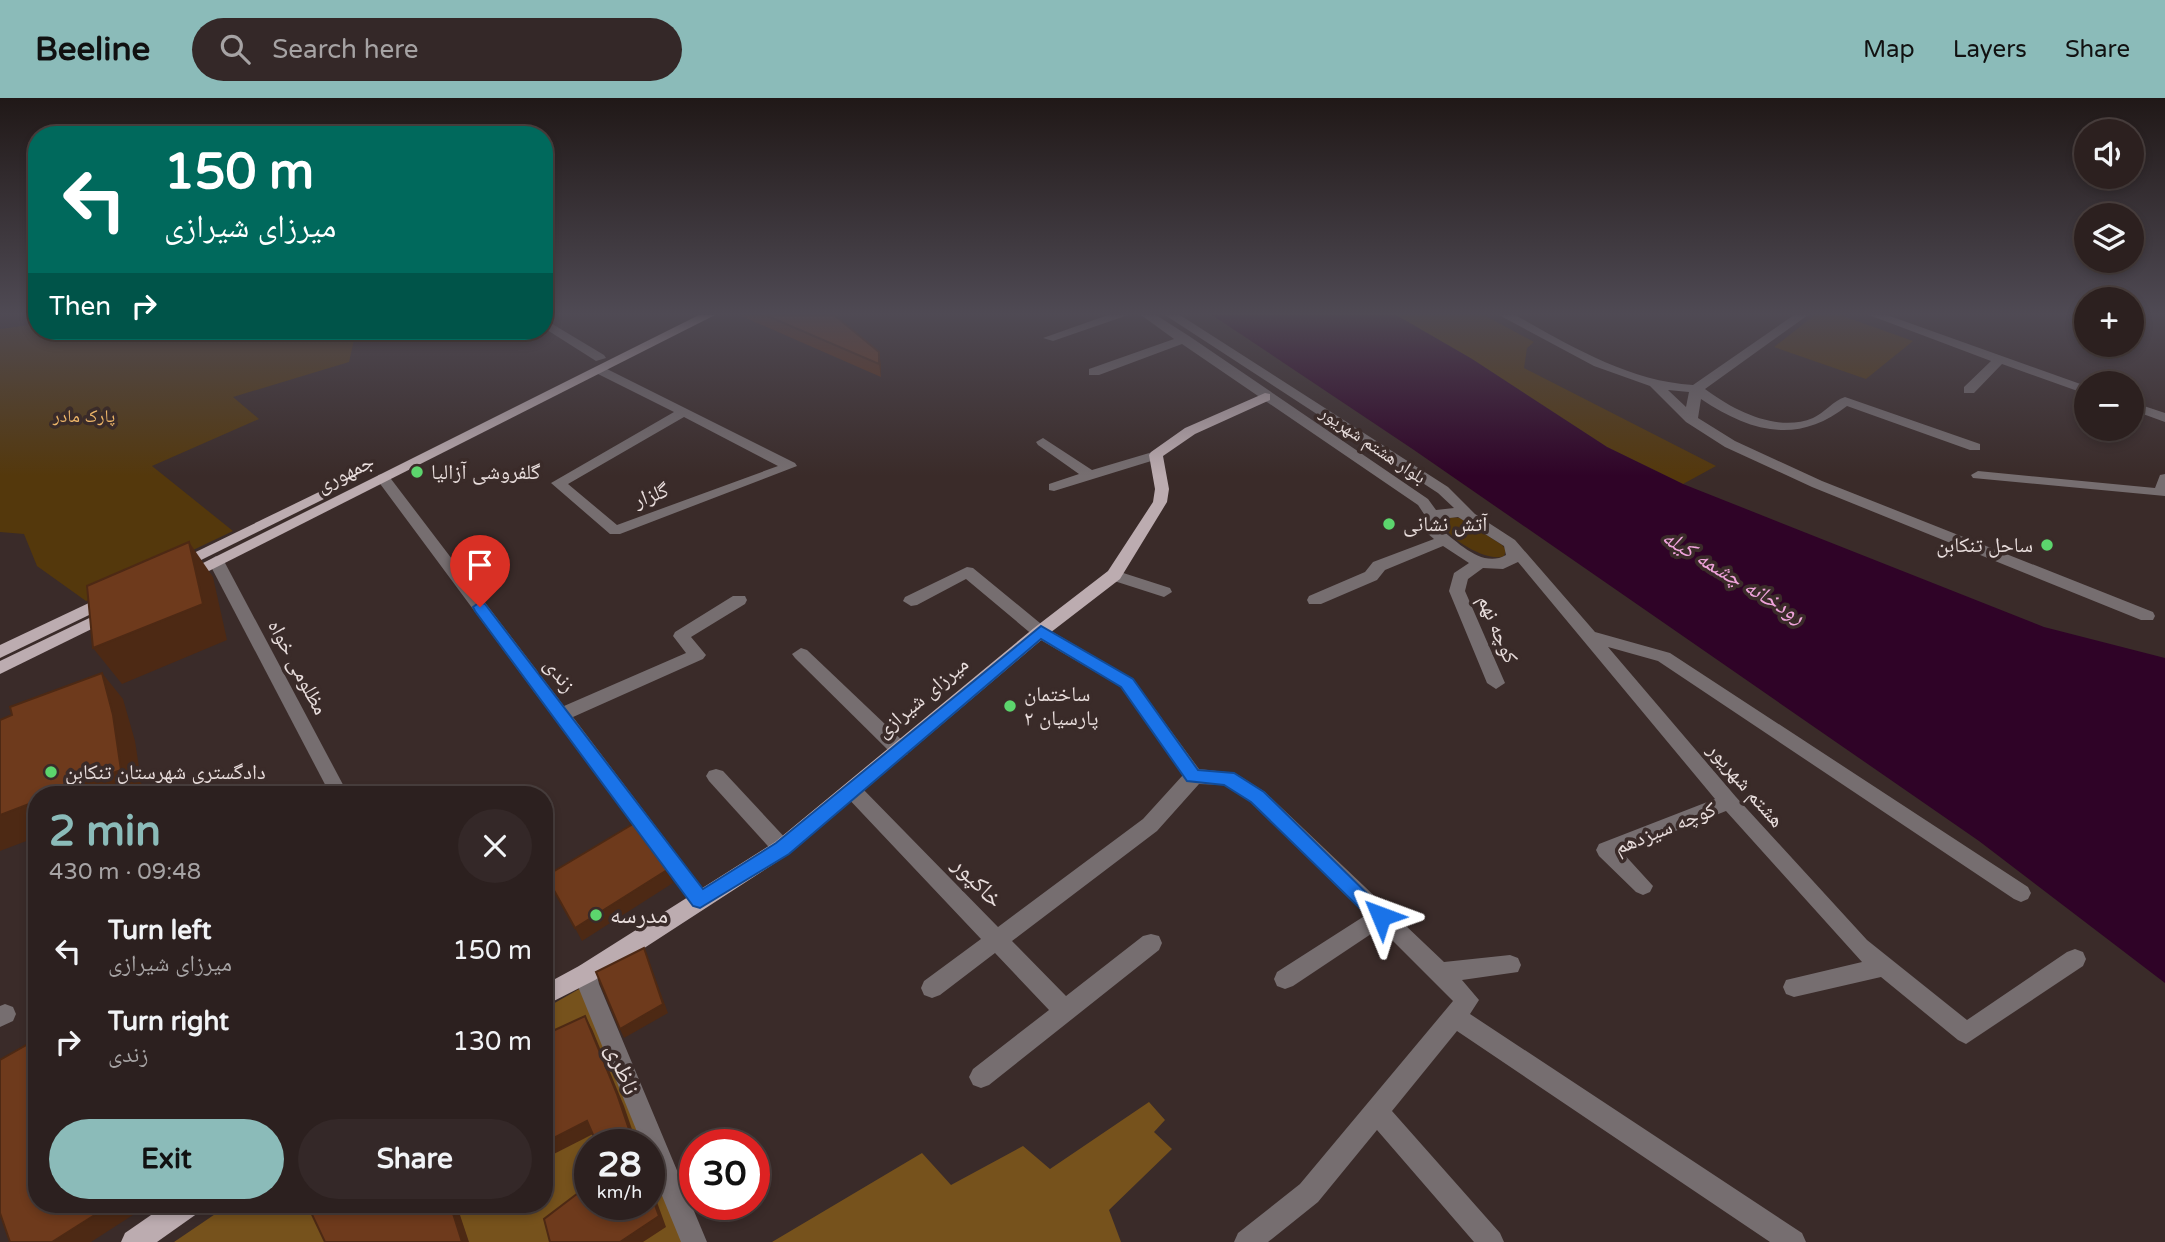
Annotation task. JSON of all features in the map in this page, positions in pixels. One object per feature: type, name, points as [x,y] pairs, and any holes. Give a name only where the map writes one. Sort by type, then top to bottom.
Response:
[{"type":"main road","name":"جمهوری","points":[[592,368],[166,578],[216,561],[383,478],[593,368]]},
{"type":"main road","points":[[1156,455],[1191,430],[1265,397]]},
{"type":"main road","name":"میرزای شیرازی","points":[[553,991],[782,848],[1041,632],[1114,575],[1160,502],[1156,455]]},
{"type":"main road","points":[[0,652],[124,599],[0,668]]},
{"type":"main road","points":[[134,1242],[176,1213]]},
{"type":"street","name":"گلزار","points":[[608,368],[682,413],[790,466],[615,531],[558,483],[682,413]]},
{"type":"street","points":[[1094,372],[1104,368]]},
{"type":"street","name":"بلوار هشتم شهریور","points":[[1226,368],[1423,502],[1433,517],[1432,530],[1446,540]]},
{"type":"street","name":"بلوار هشتم شهریور","points":[[1254,368],[1443,490],[1468,514],[1514,547]]},
{"type":"street","points":[[1616,368],[1656,386],[1696,389],[1716,405],[1775,428],[1817,422],[1846,401],[1975,447]]},
{"type":"street","points":[[1691,419],[1696,389],[1726,368]]},
{"type":"street","points":[[1969,390],[1991,368]]},
{"type":"street","points":[[2026,368],[2074,386]]},
{"type":"street","points":[[1656,386],[1691,419],[1730,444],[1817,484],[2147,616]]},
{"type":"street","points":[[2144,410],[2165,418]]},
{"type":"street","points":[[1043,442],[1091,476]]},
{"type":"street","points":[[1054,487],[1156,455]]},
{"type":"street","points":[[1978,475],[2161,492],[2165,478]]},
{"type":"street","name":"زندی","points":[[383,478],[700,900]]},
{"type":"street","points":[[1433,517],[1447,511],[1468,514]]},
{"type":"street","points":[[1315,600],[1370,576],[1380,566],[1446,540],[1480,563],[1506,564],[1515,555],[1514,547]]},
{"type":"street","name":"هشتم شهریور","points":[[1514,547],[1729,802],[1859,947],[1966,1033],[2075,959]]},
{"type":"street","name":"مظلومی خواه","points":[[216,561],[335,786]]},
{"type":"street","name":"کوچه نهم","points":[[1480,563],[1460,577],[1457,591],[1496,683]]},
{"type":"street","points":[[911,601],[967,572],[1041,632],[1127,683],[1194,776]]},
{"type":"street","points":[[1114,575],[1164,592]]},
{"type":"street","points":[[561,715],[697,655],[681,636],[739,600]]},
{"type":"street","points":[[1590,636],[1664,657],[2021,893]]},
{"type":"street","points":[[801,654],[900,750]]},
{"type":"street","points":[[716,776],[782,848]]},
{"type":"street","points":[[1194,776],[1228,778],[1258,797],[1468,1000],[1308,1193],[1247,1242]]},
{"type":"street","points":[[932,988],[1150,825],[1194,776]]},
{"type":"street","name":"خاکپور","points":[[852,790],[1065,1011]]},
{"type":"street","name":"کوچه سیزدهم","points":[[1643,887],[1606,850],[1729,802]]},
{"type":"street","points":[[1285,979],[1381,916]]},
{"type":"street","points":[[981,1077],[1151,943]]},
{"type":"street","points":[[1440,972],[1510,965]]},
{"type":"street","points":[[1794,987],[1884,967]]},
{"type":"street","name":"ناظری","points":[[587,972],[587,984],[694,1242]]},
{"type":"street","points":[[1454,1016],[1793,1242]]},
{"type":"street","points":[[1377,1112],[1491,1242]]},
{"type":"green space","name":"پارک مادر","points":[[0,368],[328,368],[233,397],[259,419],[152,466],[233,531],[86,601],[37,566],[24,534],[0,532]]},
{"type":"green space","points":[[1486,368],[1525,368],[1716,466],[1683,484],[1607,447]]},
{"type":"green space","points":[[1835,368],[1879,368],[1866,379]]},
{"type":"green space","points":[[1450,517],[1460,518],[1502,545],[1506,550],[1504,556],[1488,556],[1459,541],[1445,528],[1442,521]]},
{"type":"shaded area","points":[[588,984],[648,1129],[574,1129],[574,1220],[665,1220],[665,1171],[679,1205],[679,1220],[685,1220],[694,1242],[174,1242],[217,1213],[553,1213],[553,1004]]},
{"type":"shaded area","points":[[1149,1102],[1165,1120],[1154,1132],[1172,1149],[1109,1210],[1121,1242],[772,1242],[922,1153],[951,1185],[1023,1146],[1050,1169]]},
{"type":"water","name":"رودخانه چشمه کیله","points":[[1292,368],[1486,368],[1607,447],[1683,484],[2044,627],[2165,658],[2165,983],[1979,841]]},
{"type":"building","points":[[189,542],[203,604],[93,648],[87,586]]},
{"type":"building","points":[[102,673],[113,715],[121,770],[76,786],[28,786],[28,804],[0,815],[0,720],[12,715],[10,707]]},
{"type":"building","name":"مدرسه","points":[[633,824],[667,870],[575,928],[553,889],[553,872]]},
{"type":"building","points":[[644,948],[663,1004],[620,1029],[596,972]]},
{"type":"building","points":[[585,1016],[629,1129],[590,1129],[587,1121],[553,1138],[553,1031]]},
{"type":"building","points":[[28,1044],[28,1213],[98,1213],[52,1242],[10,1242],[0,1213],[0,1060]]},
{"type":"building","points":[[574,1196],[574,1220],[653,1220],[620,1242],[550,1242],[544,1219]]},
{"type":"building","points":[[311,1213],[453,1213],[462,1242],[325,1242]]},
{"type":"place","name":"گلفروشی آزالیا","points":[[417,472]]},
{"type":"place","name":"آتش نشانی","points":[[1389,524]]},
{"type":"place","name":"ساحل تنکابن","points":[[2047,545]]},
{"type":"place","name":"ساختمان پارسیان ۲","points":[[1010,706]]},
{"type":"place","name":"دادگستری شهرستان تنکابن","points":[[51,772]]},
{"type":"place","name":"مدرسه","points":[[596,915]]},
{"type":"route","points":[[480,607],[700,900],[782,848],[1041,632],[1127,683],[1163,737],[1194,776],[1228,778],[1258,797],[1381,916]]}]
